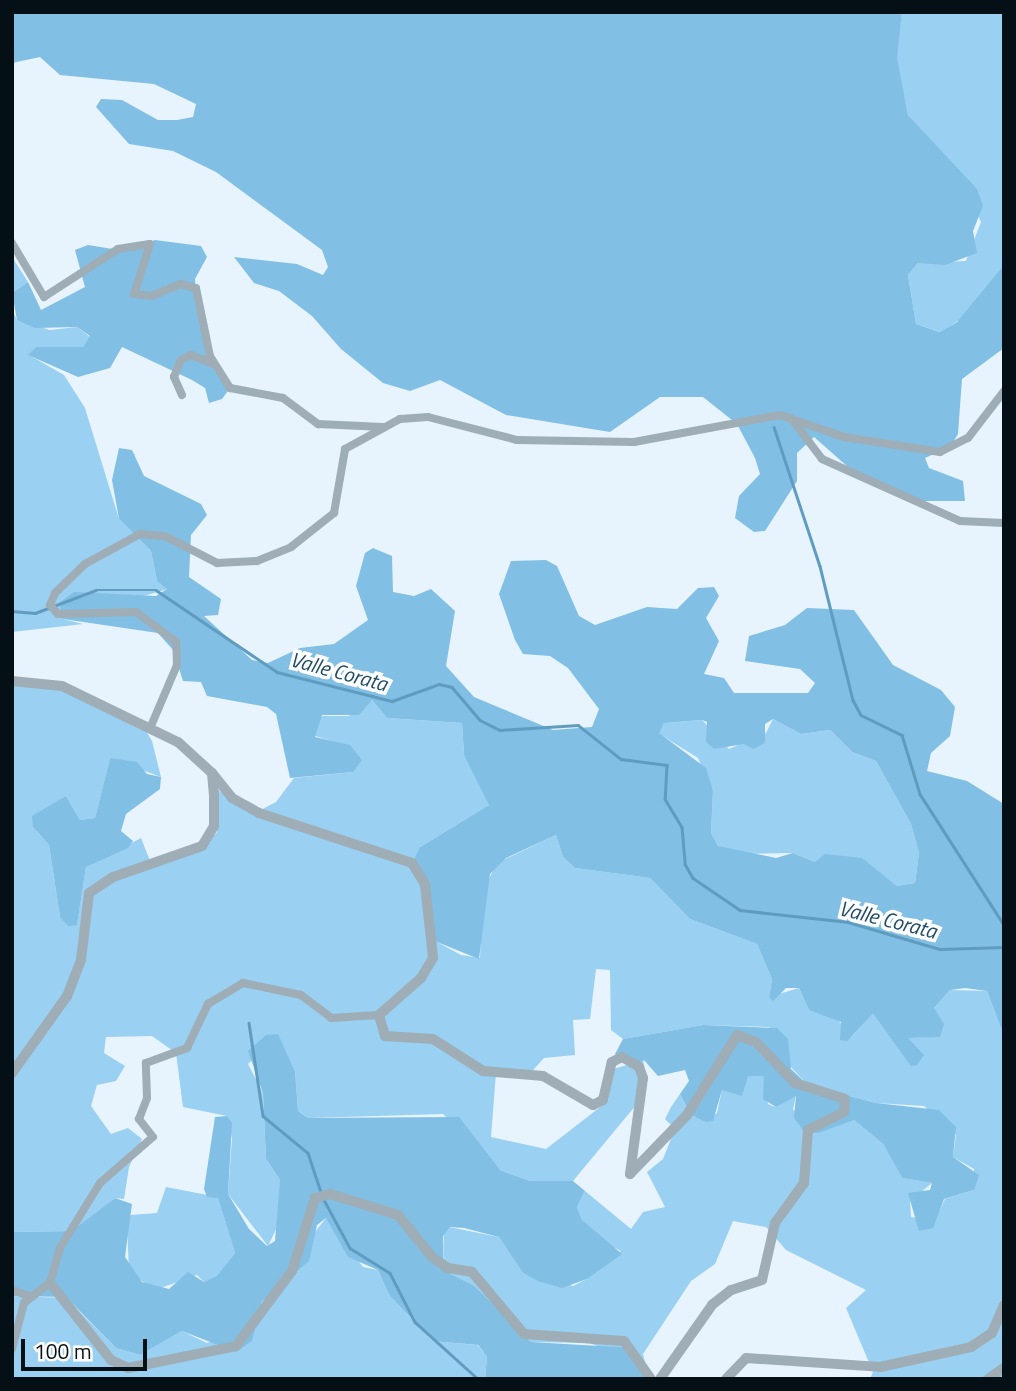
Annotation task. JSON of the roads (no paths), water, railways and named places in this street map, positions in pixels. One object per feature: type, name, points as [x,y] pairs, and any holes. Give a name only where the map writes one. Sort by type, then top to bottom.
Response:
[{"type":"street","points":[[12,243],[44,297],[118,249],[150,244],[134,294],[152,296],[180,284],[196,288],[214,365],[234,390],[284,398],[318,424],[383,427],[428,417],[505,439],[634,442],[766,415],[791,418],[844,437],[940,452],[963,443],[1004,391]]},
{"type":"street","points":[[182,394],[174,377],[181,360],[191,355],[214,365]]},
{"type":"street","points":[[791,418],[809,445],[834,465],[960,521],[1004,523]]},
{"type":"street","points":[[151,726],[178,661],[173,638],[136,612],[61,615],[50,605],[85,564],[130,538],[159,534],[217,564],[268,558],[330,521],[345,449],[383,427]]},
{"type":"street","points":[[12,681],[51,682],[151,726],[212,773],[232,798],[259,813],[412,863],[425,885],[433,958],[421,978],[379,1015],[349,1022],[331,1018],[301,995],[243,983],[208,1004],[187,1048],[146,1063],[147,1098],[139,1119],[153,1137],[100,1183],[60,1248],[50,1283],[29,1296],[12,1349]]},
{"type":"street","points":[[12,1073],[67,996],[81,960],[89,893],[113,877],[202,846],[214,826],[212,773]]},
{"type":"street","points":[[379,1015],[385,1036],[433,1039],[483,1071],[543,1076],[593,1105],[603,1100],[612,1062],[630,1060],[643,1078],[630,1174],[687,1115],[737,1035],[757,1042],[795,1083],[845,1099],[844,1112],[808,1130],[804,1184],[775,1223],[762,1280],[731,1290],[712,1306],[660,1379]]},
{"type":"street","points":[[50,1283],[111,1360],[128,1368],[236,1346],[292,1271],[317,1198],[327,1195],[398,1215],[432,1257],[447,1268],[472,1272],[524,1334],[624,1341],[651,1379]]},
{"type":"street","points":[[12,1290],[29,1296]]},
{"type":"street","points":[[726,1379],[746,1358],[880,1367],[971,1347],[992,1333],[1004,1306]]},
{"type":"street","points":[[988,1379],[1004,1368]]},
{"type":"waterway","points":[[774,427],[820,566],[853,700],[861,715],[902,735],[920,794],[1004,925]]},
{"type":"waterway","name":"Valle Corata","points":[[12,611],[35,613],[96,590],[156,590],[277,672],[392,701],[439,684],[452,687],[480,720],[500,730],[578,725],[621,759],[667,765],[665,799],[682,827],[685,864],[693,878],[740,910],[848,922],[940,949],[1004,947]]},
{"type":"waterway","points":[[249,1023],[263,1116],[308,1153],[323,1198],[350,1248],[390,1273],[415,1322],[478,1379]]}]
